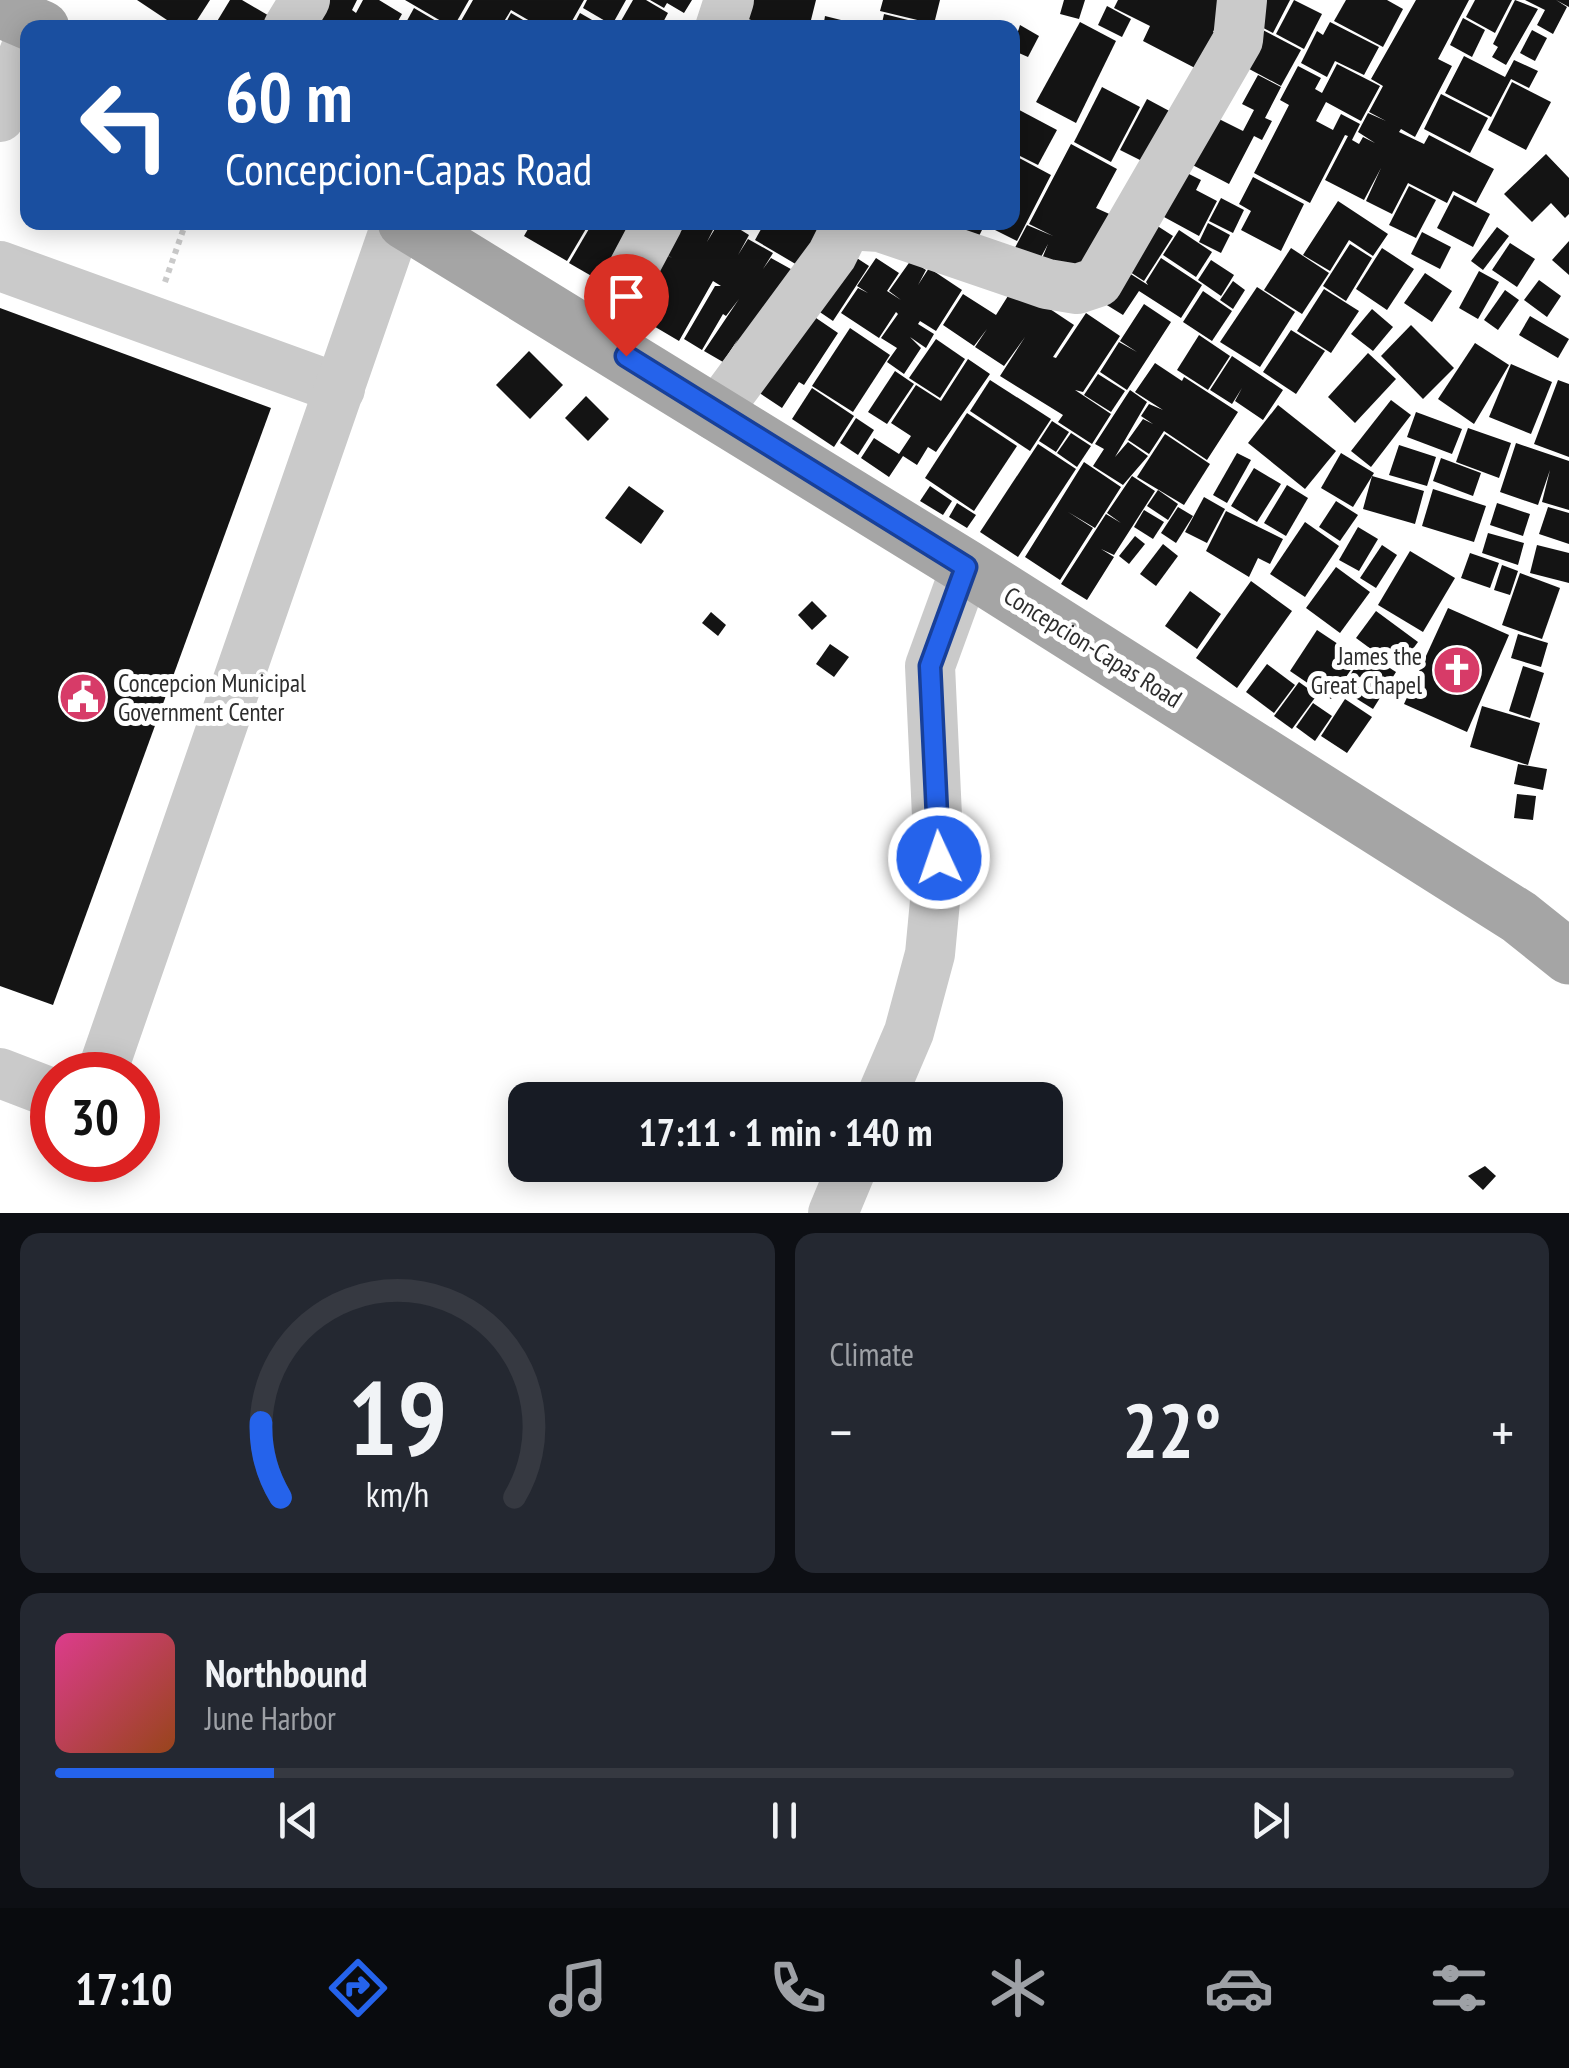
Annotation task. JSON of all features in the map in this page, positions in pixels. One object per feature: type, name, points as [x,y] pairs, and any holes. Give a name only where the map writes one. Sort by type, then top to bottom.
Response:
[{"type":"main road","name":"Concepcion-Capas Road","points":[[415,230],[597,337],[714,414],[966,567],[1519,918],[1569,957]]},
{"type":"street","points":[[886,230],[1047,284],[1078,289],[1098,282],[1238,40],[1242,0]]},
{"type":"street","points":[[0,117],[20,50]]},
{"type":"street","points":[[108,1052],[398,230]]},
{"type":"street","points":[[597,337],[654,230]]},
{"type":"street","points":[[714,414],[832,255],[845,230]]},
{"type":"street","points":[[0,266],[340,389]]},
{"type":"street","points":[[887,1082],[908,1032],[930,954],[939,858],[930,666],[966,567]]},
{"type":"street","points":[[0,1073],[30,1085]]},
{"type":"street","points":[[833,1213],[846,1182]]},
{"type":"building","points":[[137,0],[210,0],[197,20],[167,20]]},
{"type":"building","points":[[230,0],[242,0],[276,20],[218,20]]},
{"type":"building","points":[[317,0],[357,0],[352,10],[356,13],[363,0],[379,0],[402,14],[399,20],[315,20]]},
{"type":"building","points":[[405,0],[469,0],[458,20],[439,20]]},
{"type":"building","points":[[473,0],[584,0],[573,20],[528,20],[511,10],[505,20],[462,20]]},
{"type":"building","points":[[587,0],[626,0],[615,20],[603,20],[583,8]]},
{"type":"building","points":[[633,0],[646,0],[668,13],[664,20],[622,20]]},
{"type":"building","points":[[650,0],[692,0],[684,13],[667,3],[664,8]]},
{"type":"building","points":[[739,0],[816,0],[811,20],[751,20],[736,15]]},
{"type":"building","points":[[883,0],[940,0],[935,20],[880,11]]},
{"type":"building","points":[[1064,0],[1085,0],[1079,19],[1060,14]]},
{"type":"building","points":[[1118,0],[1230,0],[1213,32],[1233,43],[1195,68],[1143,41],[1150,26],[1114,8]]},
{"type":"building","points":[[1251,0],[1290,0],[1273,33],[1242,17]]},
{"type":"building","points":[[1294,0],[1322,14],[1304,49],[1276,34]]},
{"type":"building","points":[[1346,0],[1387,0],[1403,9],[1383,47],[1334,21]]},
{"type":"building","points":[[1416,0],[1469,0],[1438,59],[1452,66],[1415,137],[1401,129],[1399,132],[1424,144],[1429,135],[1494,169],[1476,203],[1453,191],[1447,203],[1408,183],[1392,214],[1366,201],[1381,168],[1364,200],[1325,180],[1348,136],[1345,135],[1310,203],[1254,173],[1289,105],[1280,100],[1298,66],[1321,78],[1315,89],[1322,93],[1337,64],[1380,86],[1361,121],[1326,102],[1316,121],[1333,130],[1341,114],[1360,124],[1352,140],[1359,144],[1363,137],[1375,143],[1358,132],[1368,113],[1386,121],[1369,112],[1383,86],[1371,79]]},
{"type":"building","points":[[1475,0],[1512,0],[1495,33],[1466,17]]},
{"type":"building","points":[[1515,0],[1538,9],[1506,65],[1492,57],[1498,47],[1493,44]]},
{"type":"building","points":[[1525,0],[1556,0],[1567,7],[1553,34],[1537,25],[1545,10]]},
{"type":"building","points":[[1107,6],[1131,19],[1122,37],[1098,25]]},
{"type":"building","points":[[414,8],[434,20],[407,20]]},
{"type":"building","points":[[884,14],[908,20],[883,20]]},
{"type":"building","points":[[1463,18],[1485,30],[1472,57],[1450,45]]},
{"type":"building","points":[[1080,22],[1116,41],[1076,123],[1036,102]]},
{"type":"building","points":[[1330,22],[1379,47],[1364,75],[1335,61],[1327,77],[1301,63],[1317,31],[1323,35]]},
{"type":"building","points":[[1020,25],[1039,36],[1028,57],[1020,54]]},
{"type":"building","points":[[1257,27],[1301,50],[1281,86],[1238,63]]},
{"type":"building","points":[[1532,30],[1547,38],[1535,61],[1520,53]]},
{"type":"building","points":[[1464,56],[1505,77],[1514,60],[1538,71],[1529,88],[1511,79],[1491,117],[1445,93]]},
{"type":"building","points":[[1258,75],[1281,87],[1265,118],[1272,121],[1262,140],[1254,136],[1229,184],[1183,160],[1207,113],[1243,131],[1254,110],[1242,104]]},
{"type":"building","points":[[1512,82],[1551,102],[1526,150],[1488,130]]},
{"type":"building","points":[[1102,87],[1140,107],[1111,162],[1074,142]]},
{"type":"building","points":[[1441,94],[1488,118],[1470,153],[1424,129]]},
{"type":"building","points":[[1147,99],[1188,121],[1162,171],[1120,150]]},
{"type":"building","points":[[1020,110],[1057,130],[1038,165],[1020,156]]},
{"type":"building","points":[[1071,144],[1117,169],[1096,208],[1116,217],[1090,267],[1039,266],[1048,244],[1033,272],[1009,259],[1027,225],[1053,236],[1029,224]]},
{"type":"building","points":[[1546,154],[1569,178],[1569,214],[1565,218],[1551,203],[1532,222],[1504,194]]},
{"type":"building","points":[[1020,158],[1051,175],[1017,241],[995,230],[1020,230]]},
{"type":"building","points":[[1175,167],[1201,180],[1196,190],[1217,201],[1199,236],[1153,211]]},
{"type":"building","points":[[1253,177],[1304,204],[1281,251],[1241,230],[1251,211],[1239,204]]},
{"type":"building","points":[[1409,186],[1436,200],[1416,238],[1389,225]]},
{"type":"building","points":[[1454,195],[1490,214],[1473,247],[1437,228]]},
{"type":"building","points":[[1221,198],[1244,210],[1233,233],[1209,221]]},
{"type":"building","points":[[1338,201],[1388,234],[1373,256],[1349,240],[1330,271],[1303,255]]},
{"type":"building","points":[[1145,218],[1173,236],[1144,281],[1116,263]]},
{"type":"building","points":[[1208,223],[1230,235],[1221,253],[1199,242]]},
{"type":"building","points":[[1497,227],[1509,236],[1483,270],[1471,261]]},
{"type":"building","points":[[527,230],[585,230],[567,261],[524,236]]},
{"type":"building","points":[[588,230],[630,230],[614,289],[569,263]]},
{"type":"building","points":[[713,230],[707,242],[714,230],[741,230],[749,235],[738,255],[748,239],[773,253],[763,269],[771,258],[807,278],[725,363],[738,339],[723,362],[704,351],[739,299],[726,316],[723,314],[702,350],[684,339],[715,286],[721,286],[713,281],[679,341],[618,305],[652,247],[672,258],[653,246],[681,231]]},
{"type":"building","points":[[761,230],[831,230],[809,272],[755,240]]},
{"type":"building","points":[[925,230],[982,230],[972,250]]},
{"type":"building","points":[[1179,230],[1212,252],[1196,277],[1163,255]]},
{"type":"building","points":[[1422,232],[1451,247],[1440,269],[1411,254]]},
{"type":"building","points":[[1569,241],[1569,275],[1552,260]]},
{"type":"building","points":[[1510,243],[1535,259],[1517,287],[1492,270]]},
{"type":"building","points":[[1350,244],[1372,258],[1346,301],[1323,286]]},
{"type":"building","points":[[840,247],[869,266],[833,321],[805,302]]},
{"type":"building","points":[[1291,248],[1329,273],[1302,314],[1264,290]]},
{"type":"building","points":[[1382,248],[1414,269],[1387,310],[1356,289]]},
{"type":"building","points":[[876,258],[899,273],[887,291],[901,300],[889,291],[911,260],[926,270],[918,285],[929,268],[962,290],[936,331],[920,321],[918,324],[934,334],[926,348],[910,337],[921,348],[904,374],[887,362],[897,348],[881,338],[896,312],[879,338],[841,313],[858,288],[868,293],[857,286]]},
{"type":"building","points":[[1161,258],[1202,285],[1181,318],[1139,291],[1123,315],[1097,299],[1118,266],[1148,285],[1146,282]]},
{"type":"building","points":[[1211,260],[1234,275],[1221,296],[1198,280]]},
{"type":"building","points":[[1479,271],[1499,282],[1478,319],[1459,308]]},
{"type":"building","points":[[1425,273],[1452,291],[1432,322],[1404,303]]},
{"type":"building","points":[[1018,280],[1044,305],[1074,325],[1053,357],[1086,313],[1120,336],[1083,392],[1075,390],[1111,414],[1092,444],[1058,422],[1063,415],[1000,376],[1025,337],[1004,366],[975,347],[987,329],[974,346],[943,325],[963,294],[996,315]]},
{"type":"building","points":[[1539,280],[1561,296],[1547,317],[1524,300]]},
{"type":"building","points":[[1233,281],[1245,290],[1233,309],[1220,300]]},
{"type":"building","points":[[1257,287],[1295,312],[1260,367],[1220,342]]},
{"type":"building","points":[[1324,289],[1359,311],[1331,353],[1297,331]]},
{"type":"building","points":[[1505,290],[1519,300],[1498,330],[1484,320]]},
{"type":"building","points":[[1203,291],[1232,311],[1212,341],[1183,322]]},
{"type":"building","points":[[1144,304],[1171,322],[1127,390],[1100,372],[1119,342],[1137,352],[1120,341]]},
{"type":"building","points":[[800,307],[838,333],[804,385],[799,382],[782,408],[749,386]]},
{"type":"building","name":"Concepcion Municipal Government Center","points":[[0,308],[271,408],[53,1005],[0,986]]},
{"type":"building","points":[[1372,309],[1393,327],[1373,351],[1351,334]]},
{"type":"building","points":[[1530,316],[1569,339],[1558,358],[1519,335]]},
{"type":"building","points":[[1411,325],[1454,368],[1423,399],[1381,356]]},
{"type":"building","points":[[850,328],[890,355],[853,412],[812,386]]},
{"type":"building","points":[[1291,330],[1325,351],[1296,394],[1263,372]]},
{"type":"building","points":[[1199,335],[1230,356],[1208,390],[1177,370]]},
{"type":"building","points":[[936,339],[965,359],[940,398],[909,378]]},
{"type":"building","points":[[1475,343],[1509,365],[1474,424],[1438,399]]},
{"type":"building","points":[[529,351],[563,385],[530,419],[496,385]]},
{"type":"building","points":[[1368,353],[1396,379],[1355,423],[1328,397]]},
{"type":"building","points":[[1232,356],[1283,390],[1263,420],[1235,401],[1242,388],[1232,404],[1210,390]]},
{"type":"building","points":[[968,359],[990,374],[936,452],[928,447],[917,465],[903,456],[889,477],[861,458],[874,438],[899,454],[911,436],[891,423],[916,385],[941,401]]},
{"type":"building","points":[[1155,363],[1238,412],[1207,460],[1164,431],[1149,454],[1128,440],[1143,419],[1153,424],[1141,416],[1149,404],[1163,410],[1135,392]]},
{"type":"building","points":[[1511,364],[1552,382],[1531,434],[1489,417]]},
{"type":"building","points":[[895,371],[914,384],[887,424],[868,412]]},
{"type":"building","points":[[1098,374],[1125,391],[1111,412],[1084,395]]},
{"type":"building","points":[[990,380],[1051,419],[1030,451],[970,411]]},
{"type":"building","points":[[1558,380],[1569,384],[1569,457],[1534,444]]},
{"type":"building","points":[[812,388],[854,416],[834,447],[792,419]]},
{"type":"building","points":[[1130,390],[1147,402],[1115,457],[1128,442],[1148,456],[1123,485],[1093,466],[1104,449],[1095,444]]},
{"type":"building","points":[[586,396],[609,419],[588,441],[565,418]]},
{"type":"building","points":[[1391,400],[1411,415],[1371,467],[1351,451]]},
{"type":"building","points":[[1278,405],[1336,451],[1305,489],[1248,443]]},
{"type":"building","points":[[1416,412],[1462,429],[1452,454],[1407,437]]},
{"type":"building","points":[[967,413],[1017,446],[974,511],[925,478]]},
{"type":"building","points":[[856,418],[874,430],[858,455],[840,443]]},
{"type":"building","points":[[1052,421],[1069,432],[1056,452],[1039,441]]},
{"type":"building","points":[[1468,428],[1511,443],[1499,478],[1456,462]]},
{"type":"building","points":[[1071,433],[1091,446],[1077,467],[1057,453]]},
{"type":"building","points":[[1165,434],[1210,464],[1184,505],[1137,477]]},
{"type":"building","points":[[1516,443],[1569,461],[1569,510],[1542,502],[1550,470],[1538,505],[1500,492]]},
{"type":"building","points":[[1038,444],[1076,469],[1018,557],[980,532]]},
{"type":"building","points":[[1399,445],[1436,457],[1427,486],[1389,475]]},
{"type":"building","points":[[1237,453],[1251,460],[1227,503],[1213,495]]},
{"type":"building","points":[[1341,453],[1374,473],[1353,507],[1321,488]]},
{"type":"building","points":[[1441,458],[1481,473],[1473,496],[1433,481]]},
{"type":"building","points":[[1084,462],[1121,487],[1095,528],[1068,512],[1093,528],[1060,580],[1025,557]]},
{"type":"building","points":[[1254,468],[1281,484],[1257,522],[1231,506]]},
{"type":"building","points":[[1132,476],[1155,491],[1114,555],[1101,549],[1114,557],[1087,600],[1061,584],[1106,514],[1121,523],[1107,513]]},
{"type":"building","points":[[1372,476],[1424,491],[1415,524],[1363,509]]},
{"type":"building","points":[[1287,485],[1308,498],[1286,536],[1264,523]]},
{"type":"building","points":[[629,486],[664,511],[641,544],[605,518]]},
{"type":"building","points":[[930,486],[952,501],[943,515],[920,501]]},
{"type":"building","points":[[1433,489],[1486,506],[1474,542],[1422,526]]},
{"type":"building","points":[[1158,490],[1178,504],[1168,520],[1147,506]]},
{"type":"building","points":[[1204,497],[1225,509],[1207,543],[1185,532]]},
{"type":"building","points":[[1336,501],[1358,515],[1340,541],[1319,527]]},
{"type":"building","points":[[957,503],[976,515],[967,528],[949,517]]},
{"type":"building","points":[[1497,503],[1530,514],[1523,536],[1490,525]]},
{"type":"building","points":[[1178,507],[1193,516],[1176,543],[1161,533]]},
{"type":"building","points":[[1548,507],[1569,513],[1569,544],[1539,534]]},
{"type":"building","points":[[1144,510],[1164,522],[1153,539],[1134,527]]},
{"type":"building","points":[[1226,511],[1283,539],[1270,564],[1258,558],[1249,577],[1206,551]]},
{"type":"building","points":[[1305,522],[1339,546],[1305,597],[1270,574]]},
{"type":"building","points":[[1358,527],[1378,539],[1359,571],[1339,560]]},
{"type":"building","points":[[1488,533],[1524,543],[1518,565],[1482,553]]},
{"type":"building","points":[[1135,536],[1145,544],[1129,564],[1119,556]]},
{"type":"building","points":[[1163,544],[1178,556],[1156,586],[1140,574]]},
{"type":"building","points":[[1382,545],[1397,555],[1376,588],[1360,578]]},
{"type":"building","points":[[1537,545],[1569,553],[1569,583],[1530,573]]},
{"type":"building","points":[[1410,551],[1455,578],[1423,632],[1378,605]]},
{"type":"building","points":[[1470,553],[1499,563],[1490,588],[1461,578]]},
{"type":"building","points":[[1502,565],[1518,571],[1510,595],[1494,590]]},
{"type":"building","points":[[1336,567],[1370,592],[1340,633],[1306,608]]},
{"type":"building","points":[[1520,573],[1560,588],[1542,639],[1502,625]]},
{"type":"building","points":[[1251,581],[1292,611],[1237,688],[1196,658]]},
{"type":"building","points":[[1190,591],[1221,614],[1197,649],[1165,626]]},
{"type":"building","points":[[812,601],[827,616],[812,630],[798,615]]},
{"type":"building","name":"James the Great Chapel","points":[[1448,608],[1509,635],[1467,732],[1404,704]]},
{"type":"building","points":[[1376,611],[1418,642],[1398,669],[1356,638]]},
{"type":"building","points":[[711,612],[726,625],[718,636],[702,623]]},
{"type":"building","points":[[1317,630],[1359,658],[1331,699],[1290,671]]},
{"type":"building","points":[[1518,634],[1548,643],[1541,667],[1511,658]]},
{"type":"building","points":[[830,644],[849,657],[834,677],[816,664]]},
{"type":"building","points":[[1365,652],[1396,672],[1373,709],[1341,689]]},
{"type":"building","points":[[1267,664],[1295,685],[1274,713],[1246,692]]},
{"type":"building","points":[[1523,666],[1544,673],[1530,718],[1509,711]]},
{"type":"building","points":[[1299,682],[1317,695],[1292,729],[1274,716]]},
{"type":"building","points":[[1345,699],[1372,717],[1347,753],[1321,736]]},
{"type":"building","points":[[1313,703],[1332,716],[1315,741],[1296,727]]},
{"type":"building","points":[[1482,706],[1540,723],[1528,765],[1470,747]]},
{"type":"building","points":[[1518,764],[1547,769],[1543,790],[1514,784]]},
{"type":"building","points":[[1517,794],[1536,796],[1533,820],[1514,818]]},
{"type":"building","points":[[1485,1166],[1496,1176],[1483,1190],[1468,1176]]},
{"type":"place","name":"James the Great Chapel","points":[[1457,670]]},
{"type":"place","name":"Concepcion Municipal Government Center","points":[[83,697]]},
{"type":"route","points":[[626,356],[966,567],[930,666],[939,858]]}]
